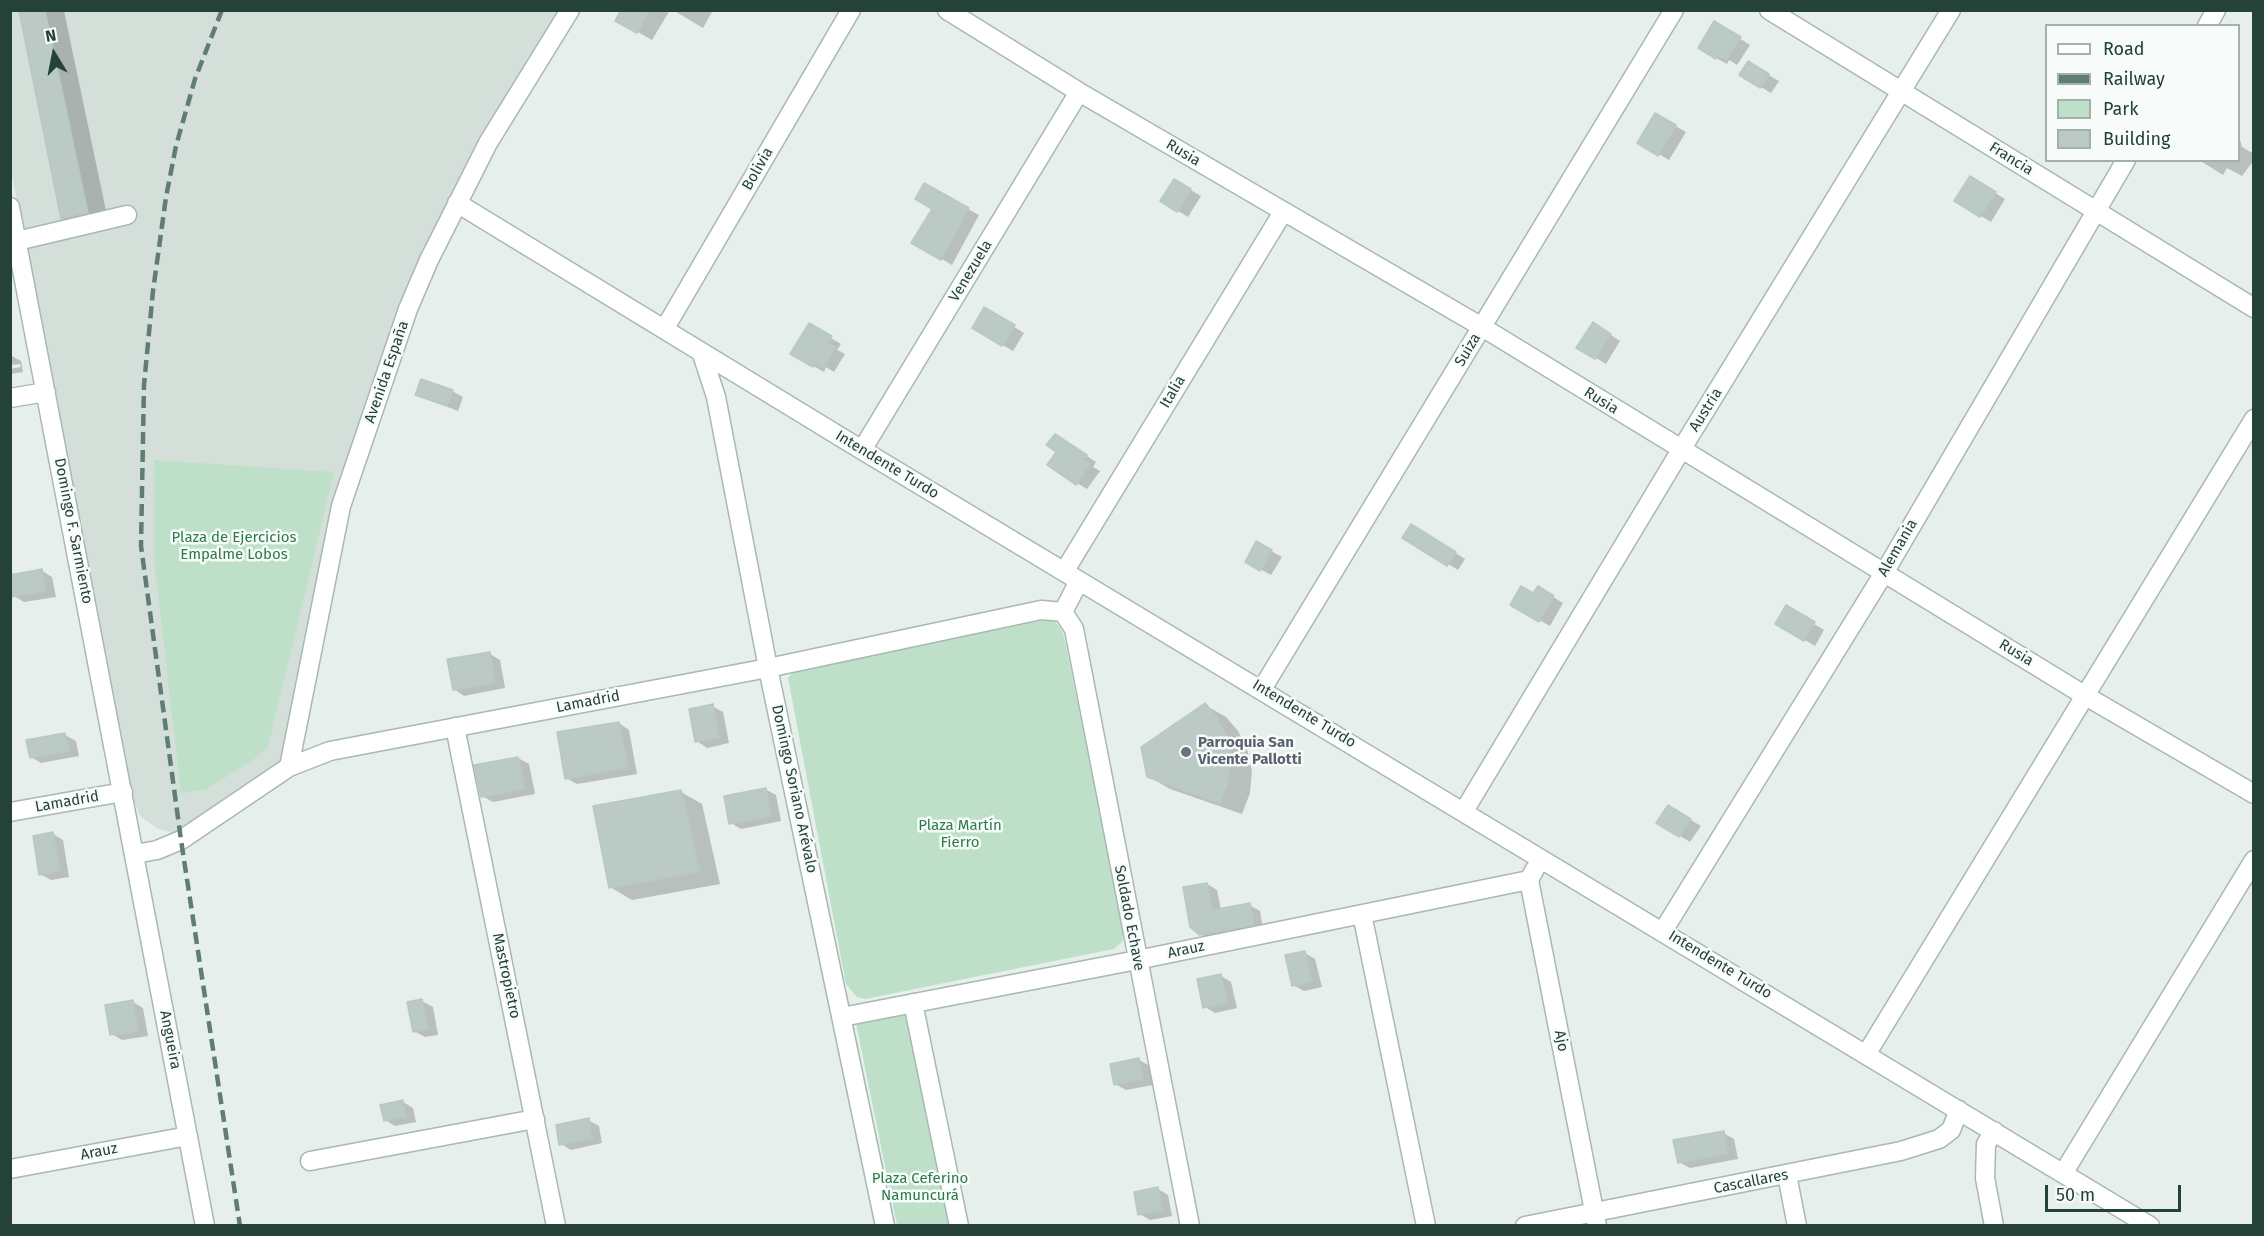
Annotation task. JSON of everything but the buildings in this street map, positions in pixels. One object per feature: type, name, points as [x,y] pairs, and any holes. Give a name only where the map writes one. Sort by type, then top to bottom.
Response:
[{"type":"street","name":"Avenida España","points":[[289,767],[341,506],[408,309],[429,260],[488,143],[570,10]]},
{"type":"street","name":"Bolivia","points":[[665,328],[851,10]]},
{"type":"street","name":"Rusia","points":[[947,10],[1079,92],[1482,327],[1884,573],[2253,794]]},
{"type":"street","name":"Suiza","points":[[1262,689],[1674,10]]},
{"type":"street","name":"Francia","points":[[1769,10],[2253,308]]},
{"type":"street","name":"Austria","points":[[1464,811],[1681,450],[1951,10]]},
{"type":"street","points":[[2208,24],[2216,10]]},
{"type":"street","name":"Venezuela","points":[[862,450],[1079,92]]},
{"type":"street","name":"Alemania","points":[[1663,931],[1884,573],[2125,162]]},
{"type":"street","name":"Intendente Turdo","points":[[457,203],[665,328],[702,354],[1262,689],[1541,860],[1867,1053],[2150,1226]]},
{"type":"street","name":"Domingo F. Sarmiento","points":[[10,207],[135,854]]},
{"type":"street","name":"Italia","points":[[1063,612],[1071,576],[1283,212]]},
{"type":"street","points":[[18,241],[128,215]]},
{"type":"street","name":"Domingo Soriano Arévalo","points":[[702,354],[716,397],[768,668],[885,1226]]},
{"type":"street","points":[[10,398],[46,392]]},
{"type":"street","points":[[1867,1053],[2253,419]]},
{"type":"street","name":"Lamadrid","points":[[135,854],[157,850],[181,840],[289,767],[330,752],[768,668],[1041,610],[1063,612]]},
{"type":"street","name":"Soldado Echave","points":[[1063,612],[1074,629],[1190,1226]]},
{"type":"street","name":"Mastropietro","points":[[454,727],[556,1226]]},
{"type":"street","name":"Lamadrid","points":[[10,812],[123,792]]},
{"type":"street","name":"Angueira","points":[[135,854],[205,1226]]},
{"type":"street","points":[[1529,880],[1541,860]]},
{"type":"street","points":[[2064,1172],[2253,860]]},
{"type":"street","name":"Arauz","points":[[842,1017],[1529,880]]},
{"type":"street","name":"Ajo","points":[[1529,880],[1595,1219]]},
{"type":"street","points":[[1362,914],[1426,1226]]},
{"type":"street","points":[[913,1003],[958,1226]]},
{"type":"street","name":"Cascallares","points":[[1525,1226],[1595,1219],[1787,1174],[1901,1151],[1939,1139],[1951,1130],[1959,1110]]},
{"type":"street","points":[[310,1161],[535,1119]]},
{"type":"street","points":[[1994,1131],[1986,1144],[1985,1178],[1994,1226]]},
{"type":"street","name":"Arauz","points":[[10,1169],[188,1136]]},
{"type":"street","points":[[1787,1174],[1797,1226]]},
{"type":"shaded area","points":[[10,11],[571,11],[488,143],[354,467],[287,757],[185,829],[171,832],[158,829],[140,816],[133,799],[11,170]]},
{"type":"green space","name":"Plaza de Ejercicios Empalme Lobos","points":[[154,460],[334,472],[268,747],[253,760],[205,790],[181,793],[154,559]]},
{"type":"green space","name":"Plaza Martín Fierro","points":[[1040,621],[1054,621],[1064,636],[1124,932],[1122,942],[1114,949],[865,999],[857,997],[846,984],[788,678],[793,672],[805,668]]},
{"type":"green space","name":"Plaza Ceferino Namuncurá","points":[[913,1012],[958,1225],[897,1225],[856,1023]]},
{"type":"railway","points":[[222,10],[195,79],[176,146],[166,197],[153,291],[144,385],[141,546],[181,840],[240,1226]]},
{"type":"place","name":"Parroquia San Vicente Pallotti","points":[[1186,752]]}]
